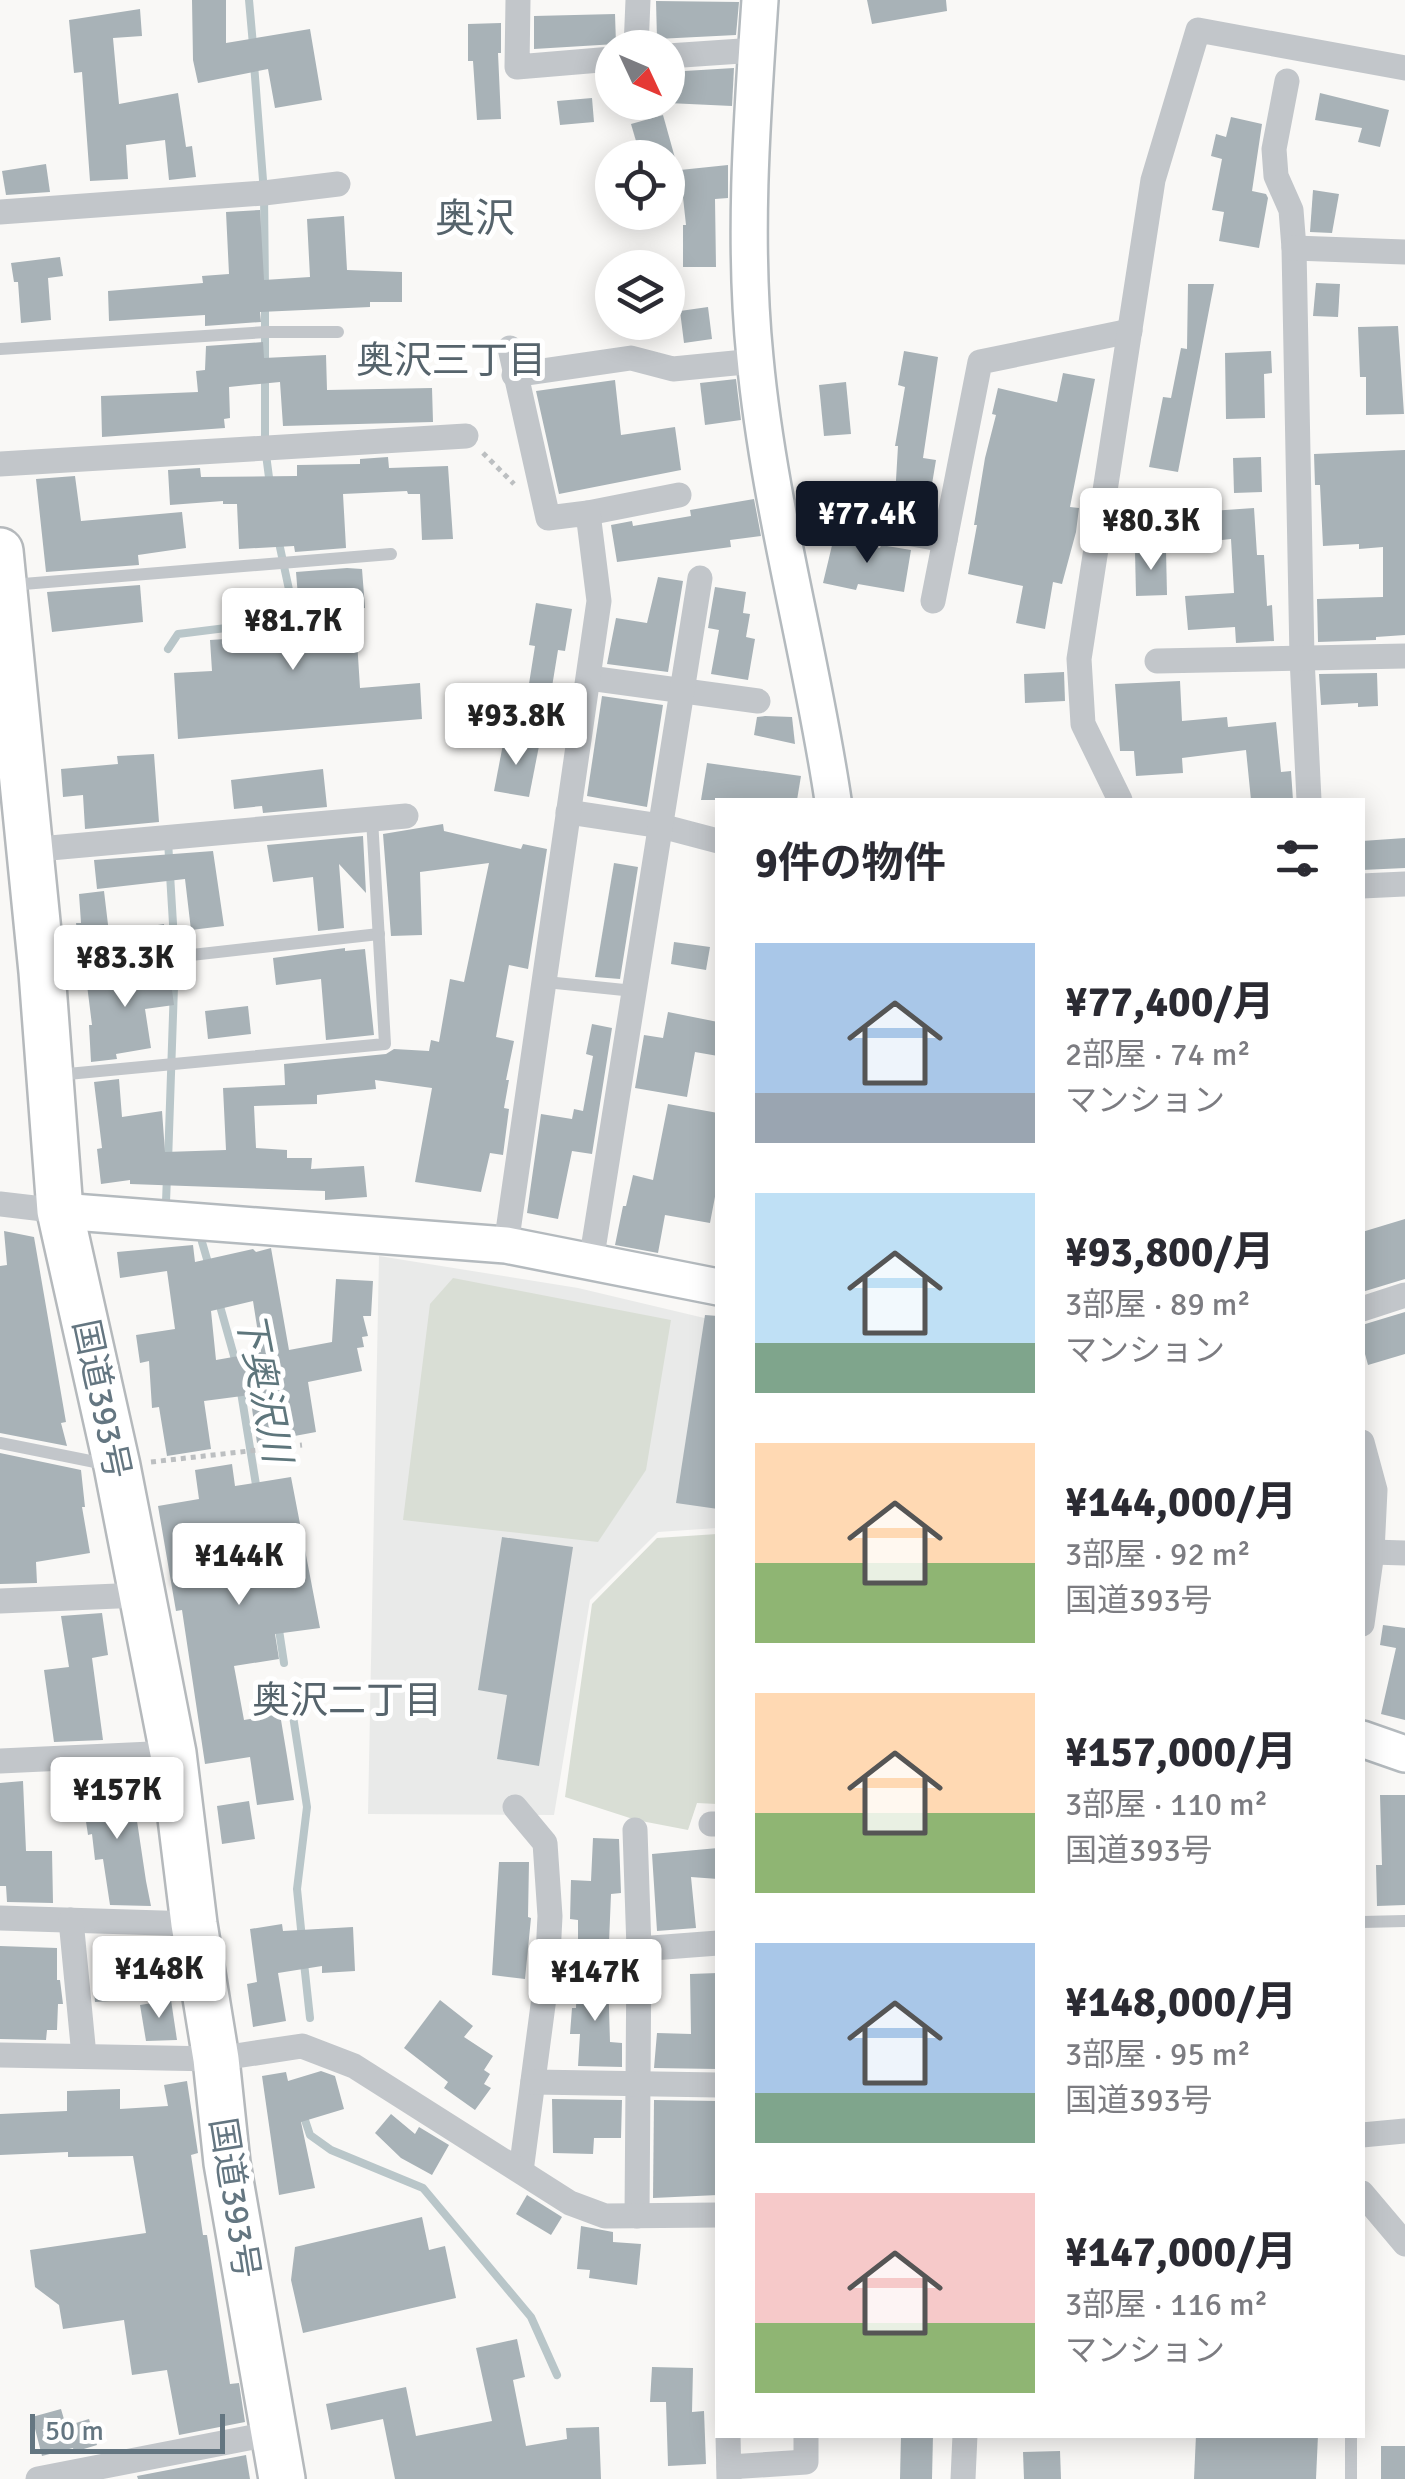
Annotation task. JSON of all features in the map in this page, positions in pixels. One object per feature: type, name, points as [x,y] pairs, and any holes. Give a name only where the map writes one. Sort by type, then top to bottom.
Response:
[{"type":"highway","name":"国道393号","points":[[2,568],[42,972],[60,1211],[118,1466],[172,1753],[216,2059],[226,2163],[282,2479]]},
{"type":"street","points":[[518,0],[517,67],[595,61]]},
{"type":"street","points":[[637,30],[638,0]]},
{"type":"street","points":[[760,0],[750,279],[755,361],[777,509],[822,721],[833,798]]},
{"type":"street","points":[[1119,798],[1083,724],[1079,659],[1154,180],[1198,30],[1405,68]]},
{"type":"street","points":[[685,55],[756,50]]},
{"type":"street","points":[[1286,80],[1274,149],[1276,176],[1291,210],[1294,248],[1302,658],[1309,798]]},
{"type":"street","points":[[0,212],[264,194],[338,184]]},
{"type":"street","points":[[1294,248],[1404,244]]},
{"type":"street","points":[[932,601],[980,362],[1130,331]]},
{"type":"street","points":[[510,348],[548,518],[678,495]]},
{"type":"street","points":[[514,375],[630,358],[673,369],[755,361]]},
{"type":"street","points":[[0,464],[466,436]]},
{"type":"street","points":[[777,509],[945,540]]},
{"type":"street","points":[[506,1245],[599,601],[588,513]]},
{"type":"street","points":[[591,1262],[700,578]]},
{"type":"street","points":[[1157,661],[1405,656]]},
{"type":"street","points":[[589,678],[758,701]]},
{"type":"street","points":[[568,812],[661,826],[715,839]]},
{"type":"street","points":[[28,850],[406,816]]},
{"type":"street","points":[[1365,886],[1405,884]]},
{"type":"street","points":[[0,1204],[506,1245],[591,1262],[715,1278]]},
{"type":"street","points":[[1365,1308],[1405,1296]]},
{"type":"street","points":[[1365,1453],[1375,1490],[1365,1602]]},
{"type":"street","points":[[1372,1552],[1405,1554]]},
{"type":"street","points":[[0,1601],[141,1595]]},
{"type":"street","points":[[1365,1740],[1405,1754]]},
{"type":"street","points":[[0,1761],[172,1753]]},
{"type":"street","points":[[515,1807],[545,1843],[550,1916],[547,1975],[521,2171]]},
{"type":"street","points":[[635,1830],[639,1949],[637,2216]]},
{"type":"street","points":[[0,1918],[194,1924]]},
{"type":"street","points":[[71,1920],[84,2056]]},
{"type":"street","points":[[639,1949],[715,1943]]},
{"type":"street","points":[[0,2055],[216,2059],[302,2046],[354,2066],[570,2203],[605,2216],[715,2215]]},
{"type":"street","points":[[533,2082],[715,2085]]},
{"type":"street","points":[[1365,2135],[1405,2132]]},
{"type":"street","points":[[1365,2197],[1405,2244]]},
{"type":"street","points":[[38,2479],[274,2433]]},
{"type":"street","points":[[728,2438],[729,2473],[806,2470],[806,2438]]},
{"type":"street","points":[[963,2479],[965,2438]]},
{"type":"lane","points":[[0,349],[266,332],[338,332]]},
{"type":"lane","points":[[2,568],[391,554]]},
{"type":"lane","points":[[50,1075],[385,1044],[372,819]]},
{"type":"lane","points":[[42,972],[379,934]]},
{"type":"lane","points":[[546,982],[634,991]]},
{"type":"lane","points":[[0,1443],[118,1466]]},
{"type":"lane","points":[[1365,1922],[1405,1921]]},
{"type":"lane","points":[[1351,2438],[1351,2479]]},
{"type":"path","points":[[466,436],[548,518]]},
{"type":"path","points":[[118,1466],[302,1446]]},
{"type":"shaded area","points":[[379,1256],[578,1288],[715,1321],[715,1528],[658,1532],[590,1600],[554,1815],[368,1814]]},
{"type":"shaded area","points":[[453,1278],[671,1320],[646,1470],[598,1542],[403,1520],[430,1304]]},
{"type":"shaded area","points":[[715,1534],[715,1804],[697,1803],[688,1830],[636,1820],[565,1797],[592,1604],[657,1538]]},
{"type":"building","points":[[192,0],[226,0],[226,43],[310,29],[322,100],[275,108],[268,69],[198,83],[193,60]]},
{"type":"building","points":[[867,0],[946,0],[947,11],[872,24]]},
{"type":"building","points":[[656,1],[739,2],[736,35],[685,38],[685,30],[657,30]]},
{"type":"building","points":[[140,9],[142,36],[113,38],[119,104],[178,93],[186,147],[192,146],[196,177],[169,180],[165,140],[126,145],[128,179],[90,181],[82,72],[74,73],[69,20]]},
{"type":"building","points":[[615,14],[616,30],[595,30],[595,45],[534,49],[534,16]]},
{"type":"building","points":[[501,23],[501,119],[477,120],[473,61],[468,61],[468,24]]},
{"type":"building","points":[[734,68],[732,106],[685,104],[685,71]]},
{"type":"building","points":[[1320,93],[1389,110],[1380,147],[1358,142],[1362,128],[1315,120]]},
{"type":"building","points":[[592,98],[594,122],[560,125],[557,101]]},
{"type":"building","points":[[1231,117],[1262,124],[1252,191],[1268,198],[1259,248],[1219,241],[1224,212],[1212,210],[1222,159],[1211,156],[1216,134],[1226,137]]},
{"type":"building","points":[[664,120],[670,140],[636,140],[631,124]]},
{"type":"building","points":[[46,164],[50,192],[6,195],[2,171]]},
{"type":"building","points":[[728,165],[728,198],[715,199],[716,267],[685,267],[685,169]]},
{"type":"building","points":[[1313,190],[1339,194],[1332,233],[1310,232]]},
{"type":"building","points":[[260,210],[264,280],[310,277],[307,219],[344,216],[347,270],[402,272],[402,302],[260,312],[261,322],[205,326],[205,315],[109,321],[108,291],[203,283],[202,276],[229,274],[226,212]]},
{"type":"building","points":[[60,257],[63,276],[48,278],[51,320],[21,323],[18,282],[14,282],[11,263]]},
{"type":"building","points":[[1316,283],[1340,284],[1338,317],[1313,316]]},
{"type":"building","points":[[1188,284],[1214,284],[1178,472],[1149,467],[1163,397],[1171,398],[1181,348],[1187,349]]},
{"type":"building","points":[[708,307],[712,339],[684,343],[685,310]]},
{"type":"building","points":[[1398,326],[1404,414],[1366,415],[1366,377],[1360,377],[1358,327]]},
{"type":"building","points":[[263,342],[264,358],[326,355],[327,390],[432,388],[433,422],[283,426],[280,382],[229,387],[230,418],[224,419],[225,428],[102,437],[101,396],[198,392],[196,371],[205,370],[206,346]]},
{"type":"building","points":[[904,351],[938,357],[923,458],[936,460],[929,502],[895,497],[895,446],[905,387],[898,385]]},
{"type":"building","points":[[1271,351],[1272,373],[1264,374],[1265,418],[1226,419],[1225,353]]},
{"type":"building","points":[[1063,373],[1095,379],[1070,507],[1079,508],[1076,532],[1062,584],[1053,582],[1045,629],[1016,623],[1023,586],[968,574],[998,388],[1057,402]]},
{"type":"building","points":[[736,379],[741,420],[705,425],[700,383]]},
{"type":"building","points":[[615,380],[621,435],[675,427],[681,470],[559,494],[536,391]]},
{"type":"building","points":[[846,382],[851,434],[824,436],[819,385]]},
{"type":"building","points":[[1405,450],[1405,635],[1318,642],[1317,599],[1383,597],[1383,547],[1323,546],[1314,454]]},
{"type":"building","points":[[388,457],[389,468],[448,466],[453,539],[422,540],[420,494],[407,491],[343,494],[346,548],[295,552],[294,546],[239,549],[237,504],[223,501],[170,505],[168,470],[200,468],[201,477],[297,476],[297,465],[360,464],[360,459]]},
{"type":"building","points":[[1261,457],[1262,492],[1234,493],[1233,458]]},
{"type":"building","points":[[75,476],[81,521],[182,512],[186,548],[138,555],[139,565],[46,572],[36,479]]},
{"type":"building","points":[[754,499],[761,536],[730,540],[731,547],[617,562],[611,525],[632,521],[633,526],[691,516],[690,510]]},
{"type":"building","points":[[1254,508],[1257,555],[1264,555],[1274,641],[1236,643],[1235,627],[1188,630],[1185,596],[1234,593],[1231,539],[1213,541],[1211,511]]},
{"type":"building","points":[[834,537],[880,548],[881,545],[911,550],[904,592],[858,584],[856,590],[823,583]]},
{"type":"building","points":[[1166,550],[1167,595],[1136,596],[1135,551]]},
{"type":"building","points":[[362,569],[365,608],[355,609],[360,688],[420,683],[422,719],[178,739],[174,673],[212,671],[210,640],[301,634],[296,572]]},
{"type":"building","points":[[658,577],[683,581],[668,672],[607,664],[616,618],[647,623]]},
{"type":"building","points":[[140,585],[143,622],[52,632],[47,592]]},
{"type":"building","points":[[715,587],[746,592],[743,613],[750,614],[746,637],[755,639],[748,680],[711,674],[719,630],[708,628]]},
{"type":"building","points":[[536,603],[572,609],[565,651],[558,650],[551,693],[528,690],[535,646],[529,645]]},
{"type":"building","points":[[1064,672],[1065,701],[1025,703],[1024,674]]},
{"type":"building","points":[[1377,673],[1378,706],[1321,705],[1319,674]]},
{"type":"building","points":[[1180,681],[1182,721],[1227,717],[1228,727],[1276,722],[1281,772],[1291,771],[1293,798],[1251,798],[1246,750],[1182,758],[1183,773],[1136,776],[1134,751],[1120,751],[1115,684]]},
{"type":"building","points":[[602,696],[663,705],[647,807],[587,796]]},
{"type":"building","points":[[757,717],[792,717],[795,744],[754,735]]},
{"type":"building","points":[[504,739],[539,746],[529,797],[494,791]]},
{"type":"building","points":[[154,754],[159,822],[85,829],[83,795],[63,797],[61,769],[118,764],[117,756]]},
{"type":"building","points":[[707,763],[801,776],[797,798],[701,800]]},
{"type":"building","points":[[323,769],[327,807],[263,813],[262,806],[234,809],[231,780]]},
{"type":"building","points":[[443,824],[444,831],[521,849],[523,844],[547,849],[528,969],[509,965],[496,1037],[514,1041],[506,1080],[504,1108],[509,1109],[503,1155],[490,1153],[481,1192],[415,1182],[432,1088],[375,1080],[376,1089],[317,1095],[317,1104],[254,1106],[256,1148],[287,1150],[287,1158],[312,1158],[311,1169],[364,1166],[367,1197],[325,1200],[325,1191],[130,1184],[130,1180],[101,1184],[97,1149],[102,1148],[94,1082],[119,1079],[122,1117],[162,1111],[165,1152],[226,1150],[223,1088],[285,1085],[284,1064],[386,1054],[394,1049],[429,1051],[431,1040],[439,1042],[450,979],[464,982],[489,863],[420,872],[422,935],[391,936],[383,834]]},
{"type":"building","points":[[363,836],[366,893],[339,864],[344,928],[318,931],[313,877],[273,882],[267,845]]},
{"type":"building","points":[[1405,838],[1405,868],[1365,870],[1365,841]]},
{"type":"building","points":[[213,851],[224,926],[191,930],[185,879],[97,889],[94,860]]},
{"type":"building","points":[[614,863],[638,867],[620,979],[595,977]]},
{"type":"building","points":[[104,891],[109,933],[164,924],[166,948],[83,957],[76,923],[81,923],[79,894]]},
{"type":"building","points":[[674,942],[710,947],[706,970],[671,964]]},
{"type":"building","points":[[365,949],[374,1035],[326,1040],[321,979],[276,985],[273,958]]},
{"type":"building","points":[[169,968],[174,1005],[145,1009],[151,1048],[91,1062],[92,1025],[86,977]]},
{"type":"building","points":[[248,1006],[251,1034],[208,1039],[205,1011]]},
{"type":"building","points":[[668,1012],[715,1021],[715,1055],[695,1052],[687,1097],[635,1088],[644,1035],[663,1038]]},
{"type":"building","points":[[592,1024],[612,1028],[592,1154],[572,1151],[558,1219],[527,1213],[541,1114],[572,1119],[574,1109],[583,1111],[593,1056],[586,1054]]},
{"type":"building","points":[[668,1104],[715,1112],[715,1197],[710,1223],[665,1215],[658,1253],[615,1245],[633,1175],[653,1180]]},
{"type":"building","points":[[1405,1219],[1405,1279],[1365,1291],[1365,1231]]},
{"type":"building","points":[[4,1231],[34,1237],[67,1446],[0,1433],[0,1266],[7,1265]]},
{"type":"building","points":[[193,1245],[195,1262],[271,1248],[289,1350],[332,1342],[336,1279],[373,1281],[371,1316],[363,1316],[368,1336],[362,1337],[364,1347],[357,1348],[362,1371],[308,1382],[316,1432],[257,1443],[250,1395],[204,1401],[211,1449],[167,1456],[159,1407],[152,1408],[149,1361],[140,1363],[136,1335],[175,1329],[167,1271],[120,1278],[117,1252]],"holes":[[[253,1301],[261,1352],[216,1360],[211,1311]]]},
{"type":"building","points":[[1405,1312],[1405,1354],[1368,1365],[1365,1324]]},
{"type":"building","points":[[705,1315],[715,1316],[715,1509],[676,1503]]},
{"type":"building","points":[[0,1453],[81,1470],[90,1553],[36,1562],[37,1583],[0,1584]]},
{"type":"building","points":[[232,1464],[235,1486],[291,1477],[320,1628],[275,1634],[279,1659],[234,1666],[244,1720],[280,1714],[287,1756],[294,1800],[257,1805],[250,1757],[205,1764],[182,1610],[176,1611],[158,1506],[199,1499],[195,1470]]},
{"type":"building","points":[[502,1537],[573,1547],[539,1766],[497,1759],[507,1695],[478,1690]]},
{"type":"building","points":[[102,1613],[108,1655],[92,1658],[103,1740],[54,1742],[44,1670],[69,1667],[61,1616]]},
{"type":"building","points":[[1383,1625],[1405,1628],[1405,1720],[1381,1714],[1396,1648],[1380,1645]]},
{"type":"building","points":[[23,1781],[26,1851],[52,1851],[53,1903],[7,1902],[6,1886],[0,1886],[0,1783]]},
{"type":"building","points":[[131,1781],[151,1906],[110,1905],[103,1859],[95,1860],[92,1834],[88,1835],[81,1788]]},
{"type":"building","points":[[1380,1795],[1405,1795],[1405,1905],[1377,1906],[1376,1865],[1382,1865]]},
{"type":"building","points":[[249,1801],[255,1839],[222,1844],[217,1806]]},
{"type":"building","points":[[593,1838],[619,1839],[621,1893],[611,1894],[609,1943],[578,1946],[578,1920],[570,1919],[571,1880],[591,1881]]},
{"type":"building","points":[[715,1848],[715,1879],[691,1877],[696,1928],[657,1931],[652,1854]]},
{"type":"building","points":[[499,1862],[529,1862],[531,1918],[525,1979],[492,1975]]},
{"type":"building","points":[[282,1924],[283,1931],[353,1927],[355,1971],[322,1973],[322,1966],[278,1973],[286,2021],[253,2027],[247,1984],[257,1982],[250,1929]]},
{"type":"building","points":[[135,1938],[165,1939],[167,1958],[137,1961]]},
{"type":"building","points":[[0,1946],[57,1948],[57,1980],[63,2004],[58,2004],[57,2030],[47,2030],[46,2040],[0,2039]]},
{"type":"building","points":[[715,1973],[715,2069],[654,2068],[657,2033],[691,2034],[690,1974]]},
{"type":"building","points":[[608,1975],[610,2042],[622,2043],[622,2067],[578,2066],[580,2034],[570,2034],[577,1976]]},
{"type":"building","points":[[125,1976],[126,2000],[95,2002],[93,1978]]},
{"type":"building","points":[[171,2000],[177,2040],[146,2041],[140,2005]]},
{"type":"building","points":[[440,2000],[473,2026],[464,2037],[493,2056],[484,2070],[490,2074],[484,2084],[491,2088],[475,2110],[444,2088],[448,2082],[404,2048]]},
{"type":"building","points":[[321,2071],[335,2076],[344,2109],[301,2122],[315,2188],[279,2195],[262,2076],[286,2072],[288,2081]]},
{"type":"building","points":[[187,2081],[198,2153],[191,2155],[203,2235],[207,2235],[230,2384],[239,2383],[245,2422],[179,2435],[167,2370],[132,2375],[124,2320],[63,2329],[59,2305],[35,2287],[30,2250],[146,2233],[133,2156],[68,2157],[68,2152],[0,2155],[0,2114],[67,2111],[67,2091],[120,2089],[120,2109],[168,2106],[164,2085]]},
{"type":"building","points":[[552,2099],[622,2100],[621,2138],[594,2138],[593,2154],[553,2153]]},
{"type":"building","points":[[654,2100],[715,2101],[715,2195],[653,2198]]},
{"type":"building","points":[[391,2114],[415,2134],[419,2127],[449,2145],[432,2175],[401,2158],[375,2133]]},
{"type":"building","points":[[527,2195],[562,2217],[551,2235],[516,2214]]},
{"type":"building","points":[[422,2217],[429,2250],[445,2246],[456,2298],[303,2333],[291,2280],[295,2247]]},
{"type":"building","points":[[581,2226],[613,2232],[613,2242],[641,2244],[637,2285],[589,2278],[590,2270],[577,2269]]},
{"type":"building","points":[[517,2339],[525,2377],[513,2380],[526,2446],[567,2439],[566,2428],[599,2427],[601,2479],[395,2479],[383,2419],[331,2430],[326,2404],[406,2387],[416,2436],[492,2421],[476,2348]]},
{"type":"building","points":[[652,2367],[693,2368],[692,2412],[704,2411],[706,2464],[668,2466],[666,2402],[650,2402]]},
{"type":"building","points":[[61,2409],[66,2426],[89,2419],[97,2445],[42,2456],[32,2417]]},
{"type":"building","points":[[901,2438],[933,2438],[932,2479],[900,2479]]},
{"type":"building","points":[[1196,2438],[1318,2438],[1316,2479],[1194,2479]]},
{"type":"building","points":[[1381,2446],[1405,2446],[1405,2479],[1381,2479]]},
{"type":"building","points":[[1060,2451],[1061,2479],[1024,2479],[1023,2452]]},
{"type":"building","points":[[246,2455],[250,2479],[137,2476]]},
{"type":"waterway","points":[[249,0],[253,45]]},
{"type":"waterway","points":[[254,64],[264,193],[265,290]]},
{"type":"waterway","points":[[265,304],[265,447],[270,485]]},
{"type":"waterway","points":[[168,649],[178,634],[290,620],[294,613],[278,538]]},
{"type":"waterway","points":[[168,841],[175,957],[168,1162]]},
{"type":"waterway","points":[[166,1202],[167,1176]]},
{"type":"waterway","name":"下奥沢川","points":[[202,1242],[209,1266]]},
{"type":"waterway","name":"下奥沢川","points":[[218,1299],[236,1363]]},
{"type":"waterway","name":"下奥沢川","points":[[240,1386],[257,1491]]},
{"type":"waterway","name":"下奥沢川","points":[[278,1623],[284,1663]]},
{"type":"waterway","name":"下奥沢川","points":[[293,1716],[307,1807],[297,1889],[302,1939]]},
{"type":"waterway","name":"下奥沢川","points":[[304,1963],[310,2018]]},
{"type":"waterway","points":[[303,2114],[310,2135],[331,2150],[423,2188],[531,2317],[557,2375]]},
{"type":"district","name":"奥沢","points":[[475,218]]},
{"type":"district","name":"奥沢三丁目","points":[[451,360]]},
{"type":"district","name":"奥沢二丁目","points":[[347,1700]]}]
